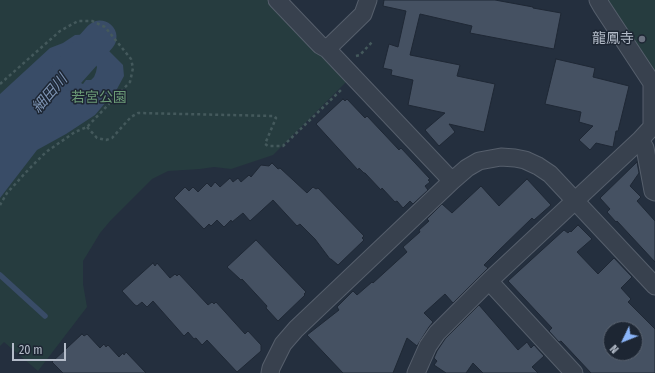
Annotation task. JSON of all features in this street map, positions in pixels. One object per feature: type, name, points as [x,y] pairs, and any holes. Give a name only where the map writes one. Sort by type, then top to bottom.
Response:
[{"type":"street","points":[[277,0],[320,45],[327,49],[452,181]]},
{"type":"street","points":[[327,49],[363,14],[368,0]]},
{"type":"street","points":[[416,373],[428,346],[437,333],[489,281],[640,140],[652,127],[652,83],[598,0]]},
{"type":"street","points":[[640,140],[645,148],[653,191],[655,192]]},
{"type":"street","points":[[270,373],[270,368],[283,344],[296,329],[452,181],[467,168],[479,161],[501,157],[515,158],[525,160],[550,174],[655,286]]},
{"type":"street","points":[[489,281],[574,373]]},
{"type":"path","points":[[0,84],[60,31],[78,21],[92,21],[105,27],[131,59],[133,68],[130,82],[87,127],[75,132],[46,152],[7,193],[0,205]]},
{"type":"path","points":[[87,127],[97,138],[106,140],[112,138],[131,117],[138,113],[274,116],[276,118],[265,144],[268,146],[283,146],[354,78]]},
{"type":"green space","name":"若宮公園","points":[[0,0],[270,0],[347,81],[273,155],[231,169],[214,167],[168,171],[152,179],[100,233],[83,261],[83,284],[87,307],[38,371],[4,342],[0,346]]},
{"type":"green space","name":"龍鳳寺","points":[[609,0],[655,0],[655,75],[608,2]]},
{"type":"water","points":[[92,34],[99,41],[88,59],[80,61],[77,65],[76,71],[79,77],[77,81],[83,84],[86,80],[91,80],[94,77],[97,67],[95,63],[106,48],[123,65],[124,76],[117,89],[95,115],[66,134],[37,150],[0,198],[0,94],[50,48],[63,43],[75,35]]},
{"type":"building","points":[[384,0],[495,0],[561,13],[554,49],[470,33],[472,26],[420,14],[410,55],[460,65],[457,76],[495,84],[484,132],[449,124],[455,132],[439,146],[425,130],[445,113],[408,105],[413,80],[391,75],[392,70],[383,68],[389,44],[398,47],[406,11],[383,6]]},
{"type":"building","points":[[556,59],[595,68],[593,77],[629,86],[613,147],[596,143],[590,150],[579,140],[593,126],[579,122],[581,112],[545,104]]},
{"type":"building","points":[[343,99],[345,101],[347,99],[365,118],[367,116],[399,150],[401,148],[430,179],[428,180],[430,182],[425,186],[428,190],[413,204],[410,201],[403,208],[397,201],[395,202],[365,173],[359,168],[358,170],[316,124]]},
{"type":"building","points":[[637,162],[639,173],[630,186],[641,197],[637,201],[655,221],[655,262],[607,212],[610,209],[600,198]]},
{"type":"building","points":[[272,163],[278,169],[280,168],[307,193],[313,187],[316,189],[318,188],[364,236],[362,238],[364,240],[338,265],[330,259],[315,239],[300,224],[297,226],[273,200],[250,221],[243,213],[232,222],[231,220],[224,227],[217,220],[211,226],[209,224],[204,229],[174,198],[185,187],[189,191],[193,187],[198,192],[207,183],[211,187],[215,182],[220,187],[230,178],[233,182],[238,178],[241,182],[249,175],[251,177],[261,165],[269,166]]},
{"type":"building","points":[[527,179],[551,205],[534,220],[532,218],[484,265],[488,268],[453,303],[445,294],[424,313],[433,322],[417,346],[407,338],[393,373],[343,373],[307,335],[339,310],[337,307],[353,291],[357,295],[372,282],[373,283],[407,252],[403,247],[420,232],[419,230],[429,221],[427,219],[442,204],[452,213],[481,186],[499,206]]},
{"type":"building","points":[[578,225],[592,239],[577,252],[598,274],[614,258],[632,277],[621,288],[631,299],[628,302],[655,329],[655,373],[591,373],[561,341],[559,342],[549,331],[552,328],[508,281],[564,230],[568,233],[570,231],[571,232]]},
{"type":"building","points":[[256,240],[306,292],[304,294],[305,295],[278,321],[266,308],[267,306],[242,279],[241,280],[227,267]]},
{"type":"building","points":[[153,263],[155,266],[157,263],[170,278],[175,274],[177,276],[179,274],[208,305],[212,302],[214,304],[216,302],[245,334],[248,331],[261,345],[261,351],[237,372],[207,340],[202,345],[188,332],[184,336],[153,301],[147,307],[142,302],[137,306],[135,305],[122,291]]},
{"type":"building","points":[[479,305],[518,350],[527,342],[531,348],[534,345],[544,356],[532,367],[538,373],[483,373],[473,363],[466,373],[446,373],[434,365],[437,361],[434,358],[445,339]]},
{"type":"building","points":[[82,334],[84,336],[87,334],[100,348],[104,344],[106,347],[108,345],[119,357],[123,353],[124,355],[126,352],[146,373],[63,373],[52,362]]},
{"type":"waterway","name":"細田川","points":[[67,74],[100,37]]},
{"type":"waterway","points":[[0,275],[45,316]]},
{"type":"place","name":"龍鳳寺","points":[[642,39]]}]
